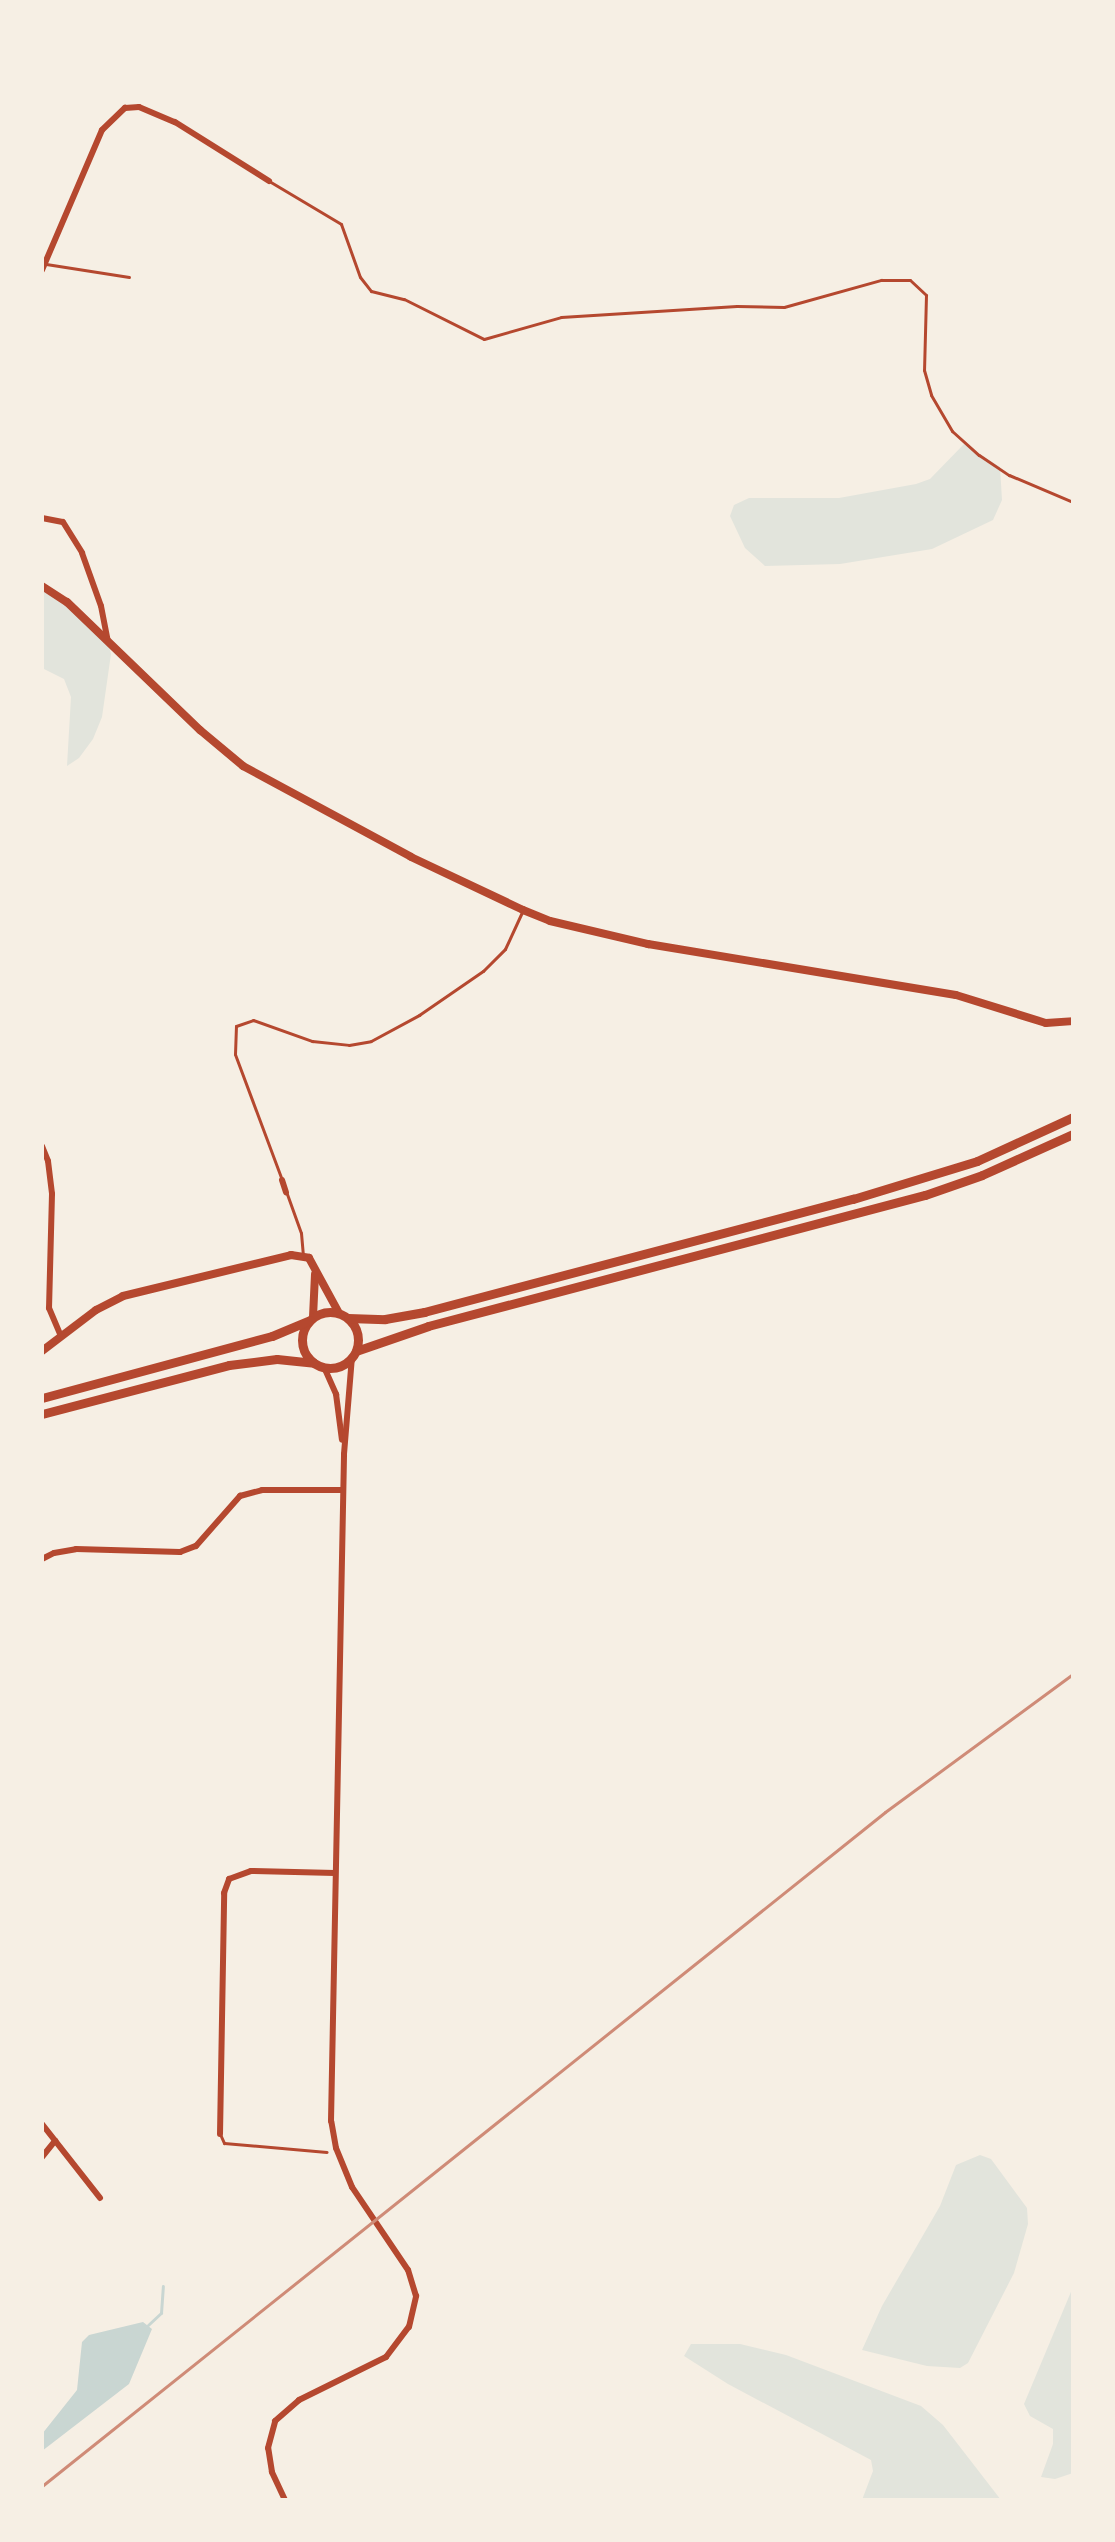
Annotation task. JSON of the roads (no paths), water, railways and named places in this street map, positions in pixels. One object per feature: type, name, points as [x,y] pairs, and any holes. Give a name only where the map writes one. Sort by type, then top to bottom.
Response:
[{"type":"highway","points":[[42,1398],[259,1340],[325,1312],[385,1319],[424,1312],[865,1196],[977,1161],[1073,1117]]},
{"type":"highway","points":[[42,1414],[248,1361],[277,1359],[339,1366],[354,1354],[428,1326],[925,1195],[982,1175],[1073,1134]]},
{"type":"highway","points":[[344,1315],[358,1333],[354,1354]]},
{"type":"highway","points":[[312,1319],[302,1342],[319,1365]]},
{"type":"main road","points":[[42,586],[67,602],[200,730],[243,766],[411,857],[523,910],[565,925],[648,944],[956,995],[1046,1023],[1073,1021]]},
{"type":"main road","points":[[42,1351],[96,1310],[137,1291],[303,1255],[344,1315]]},
{"type":"main road","points":[[312,1319],[315,1269]]},
{"type":"street","points":[[44,267],[102,130],[114,114],[125,108],[139,107],[175,122],[269,181]]},
{"type":"street","points":[[42,518],[63,522],[82,553],[101,606],[108,641]]},
{"type":"street","points":[[42,1146],[52,1194],[49,1308],[61,1336]]},
{"type":"street","points":[[282,1180],[286,1192]]},
{"type":"street","points":[[285,2500],[272,2472],[268,2448],[275,2421],[299,2400],[386,2357],[409,2327],[416,2296],[408,2270],[352,2187],[336,2148],[330,2094],[344,1454],[354,1354]]},
{"type":"street","points":[[319,1365],[336,1394],[344,1454]]},
{"type":"street","points":[[42,1559],[76,1549],[180,1552],[196,1546],[240,1496],[262,1490],[343,1490]]},
{"type":"street","points":[[220,2134],[224,1893],[229,1879],[251,1871],[335,1873]]},
{"type":"street","points":[[42,2124],[100,2198]]},
{"type":"street","points":[[42,2157],[55,2141]]},
{"type":"lane","points":[[269,181],[341,224],[360,277],[371,291],[404,299],[484,339],[561,317],[737,306],[775,308],[889,279],[910,280],[924,290],[928,300],[924,370],[931,395],[952,431],[968,447],[1009,475],[1073,502]]},
{"type":"lane","points":[[44,267],[129,277]]},
{"type":"lane","points":[[282,1180],[235,1054],[236,1026],[253,1020],[312,1041],[349,1045],[371,1041],[419,1015],[489,965],[505,949],[523,910]]},
{"type":"lane","points":[[286,1192],[301,1233],[303,1255]]},
{"type":"lane","points":[[220,2134],[224,2143],[327,2152]]},
{"type":"waterway","points":[[148,2325],[161,2313],[163,2286]]},
{"type":"railway","points":[[42,2486],[885,1812],[1073,1674]]}]
